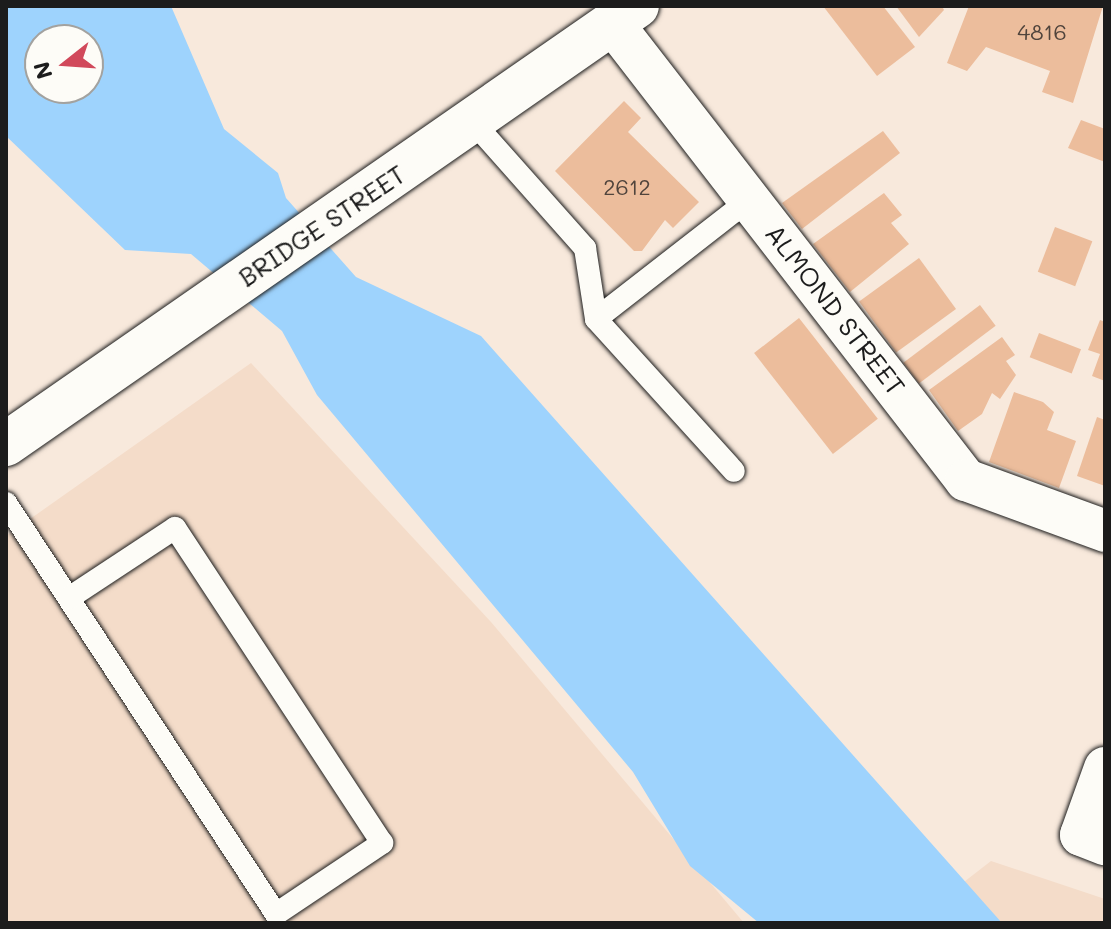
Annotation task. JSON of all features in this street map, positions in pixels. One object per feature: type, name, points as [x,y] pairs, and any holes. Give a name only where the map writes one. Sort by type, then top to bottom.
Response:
[{"type":"main road","name":"BRIDGE STREET","points":[[6,444],[473,122],[617,12]]},
{"type":"street","name":"ALMOND STREET","points":[[617,12],[749,200],[966,480],[1105,531]]},
{"type":"street","points":[[1093,840],[1105,768]]},
{"type":"lane","points":[[473,122],[585,248],[596,319],[734,471]]},
{"type":"lane","points":[[596,319],[749,200]]},
{"type":"lane","points":[[6,503],[276,914],[382,843],[175,528],[69,598]]},
{"type":"shaded area","points":[[251,363],[491,622],[744,923],[6,923],[6,536]]},
{"type":"shaded area","points":[[991,861],[1105,899],[1105,923],[911,923]]},
{"type":"water","points":[[6,6],[171,6],[224,129],[278,173],[286,198],[356,277],[481,336],[1002,923],[759,923],[690,866],[633,772],[317,395],[282,331],[191,254],[125,250],[6,136]]},
{"type":"building","points":[[823,6],[883,6],[915,47],[877,76]]},
{"type":"building","points":[[896,6],[942,6],[944,10],[919,37]]},
{"type":"building","points":[[969,6],[1103,6],[1073,103],[1042,92],[1050,71],[986,47],[967,71],[947,63]]},
{"type":"building","points":[[624,101],[641,118],[628,132],[699,202],[673,228],[665,220],[642,251],[634,251],[555,171]]},
{"type":"building","points":[[1081,120],[1105,129],[1105,162],[1068,148]]},
{"type":"building","points":[[883,131],[900,153],[802,229],[782,203]]},
{"type":"building","points":[[884,193],[902,215],[891,223],[909,244],[850,292],[813,244]]},
{"type":"building","points":[[1055,227],[1092,241],[1075,286],[1038,272]]},
{"type":"building","points":[[919,258],[956,309],[896,352],[859,301]]},
{"type":"building","points":[[980,305],[996,326],[919,384],[903,363]]},
{"type":"building","points":[[799,318],[878,419],[833,454],[754,353]]},
{"type":"building","points":[[1100,320],[1105,322],[1105,381],[1092,376],[1100,354],[1088,350]]},
{"type":"building","points":[[1039,333],[1081,349],[1072,373],[1030,357]]},
{"type":"building","points":[[1002,337],[1015,355],[1006,361],[1016,375],[1000,399],[992,393],[982,414],[958,431],[929,390]]},
{"type":"building","points":[[1014,392],[1043,402],[1054,412],[1047,430],[1076,441],[1059,488],[989,462]]},
{"type":"building","points":[[1097,417],[1105,420],[1105,486],[1077,476]]}]
